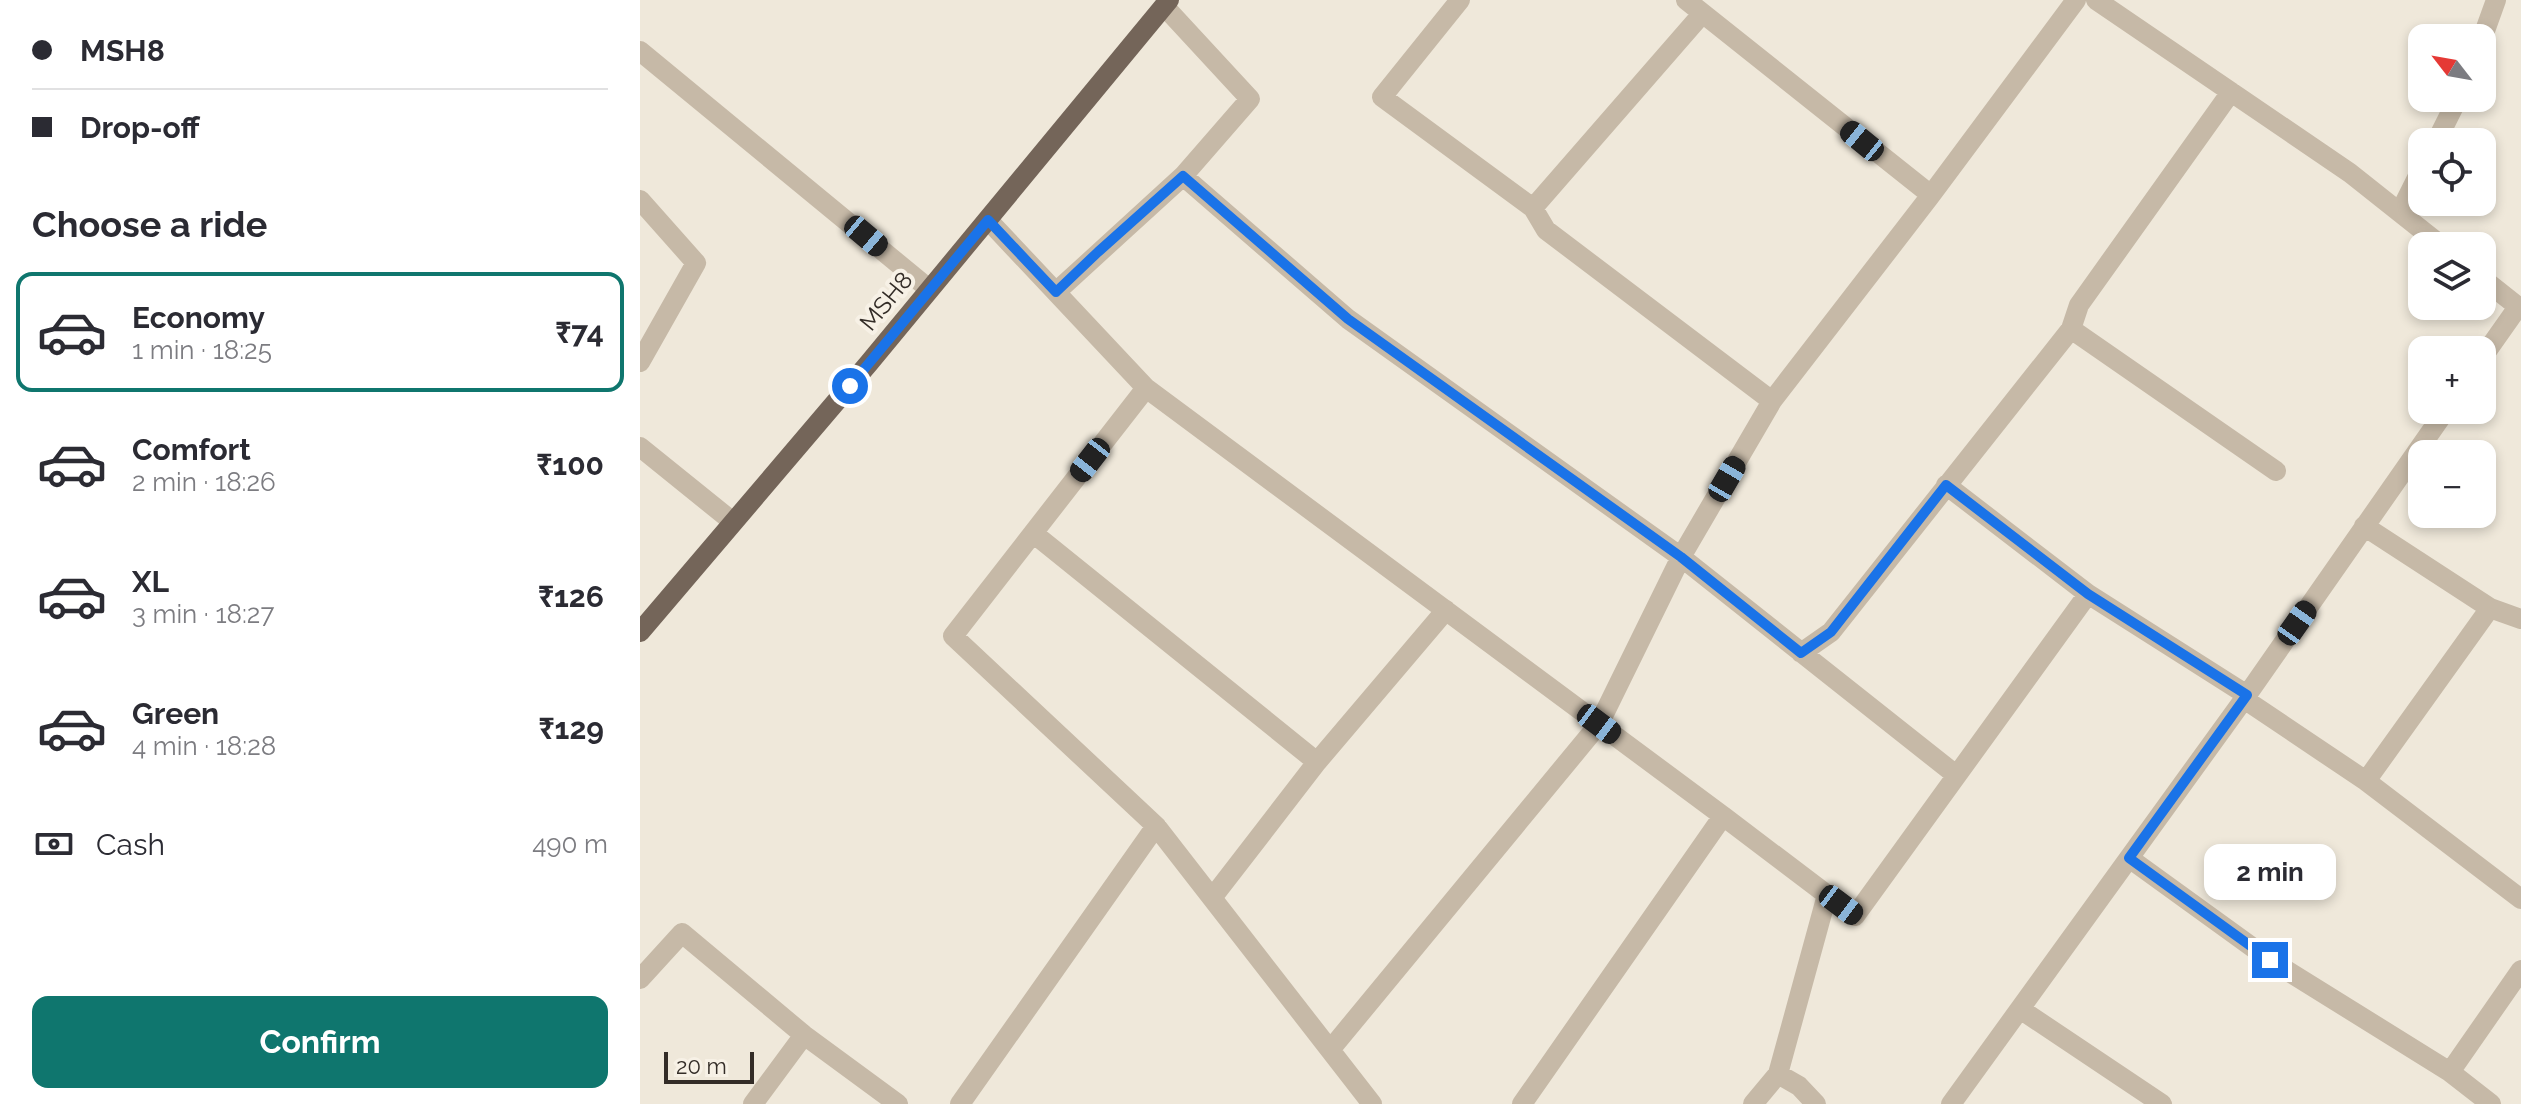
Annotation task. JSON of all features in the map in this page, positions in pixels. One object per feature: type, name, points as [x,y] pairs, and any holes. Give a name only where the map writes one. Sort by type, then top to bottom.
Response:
[{"type":"main road","name":"MSH8","points":[[640,632],[988,220],[1166,3]]},
{"type":"street","points":[[1460,0],[1382,97],[1533,208],[1546,230],[1772,401]]},
{"type":"street","points":[[1686,0],[1931,195]]},
{"type":"street","points":[[1330,1050],[1599,724],[1681,557],[1772,401],[2076,0]]},
{"type":"street","points":[[2096,0],[2350,173],[2425,232]]},
{"type":"street","points":[[2487,24],[2496,0]]},
{"type":"street","points":[[1056,292],[1183,176],[1250,99],[1166,3]]},
{"type":"street","points":[[1533,208],[1702,14]]},
{"type":"street","points":[[640,51],[929,289]]},
{"type":"street","points":[[1801,653],[1831,632],[2071,329],[2079,305],[2231,92]]},
{"type":"street","points":[[1183,176],[1348,319],[1681,557],[1956,775]]},
{"type":"street","points":[[2400,212],[2408,196]]},
{"type":"street","points":[[640,200],[696,263],[640,362]]},
{"type":"street","points":[[988,220],[1146,388],[1855,916],[2088,594]]},
{"type":"street","points":[[2496,289],[2519,308],[2496,339]]},
{"type":"street","points":[[2071,329],[2276,471]]},
{"type":"street","points":[[1146,388],[953,636],[1156,826],[1372,1104]]},
{"type":"street","points":[[1951,1104],[2245,697],[2436,424]]},
{"type":"street","points":[[640,447],[733,522]]},
{"type":"street","points":[[1946,485],[2088,594],[2366,781],[2521,899]]},
{"type":"street","points":[[2364,526],[2490,608],[2521,619]]},
{"type":"street","points":[[1033,533],[1317,762]]},
{"type":"street","points":[[2366,781],[2490,608]]},
{"type":"street","points":[[1212,898],[1317,762],[1446,610]]},
{"type":"street","points":[[1522,1104],[1723,816]]},
{"type":"street","points":[[960,1104],[1156,826]]},
{"type":"street","points":[[2129,858],[2270,960],[2450,1072],[2491,1104]]},
{"type":"street","points":[[1753,1104],[1778,1074],[1827,895]]},
{"type":"street","points":[[640,979],[682,933],[804,1035],[898,1104]]},
{"type":"street","points":[[2450,1072],[2521,970]]},
{"type":"street","points":[[2020,1009],[2152,1101]]},
{"type":"street","points":[[753,1104],[804,1035]]},
{"type":"street","points":[[1778,1074],[1799,1086],[1816,1104]]},
{"type":"route","points":[[850,386],[988,220],[1056,292],[1183,176],[1348,319],[1681,557],[1801,653],[1831,632],[1946,485],[2088,594],[2247,695],[2129,858],[2270,960]]}]
